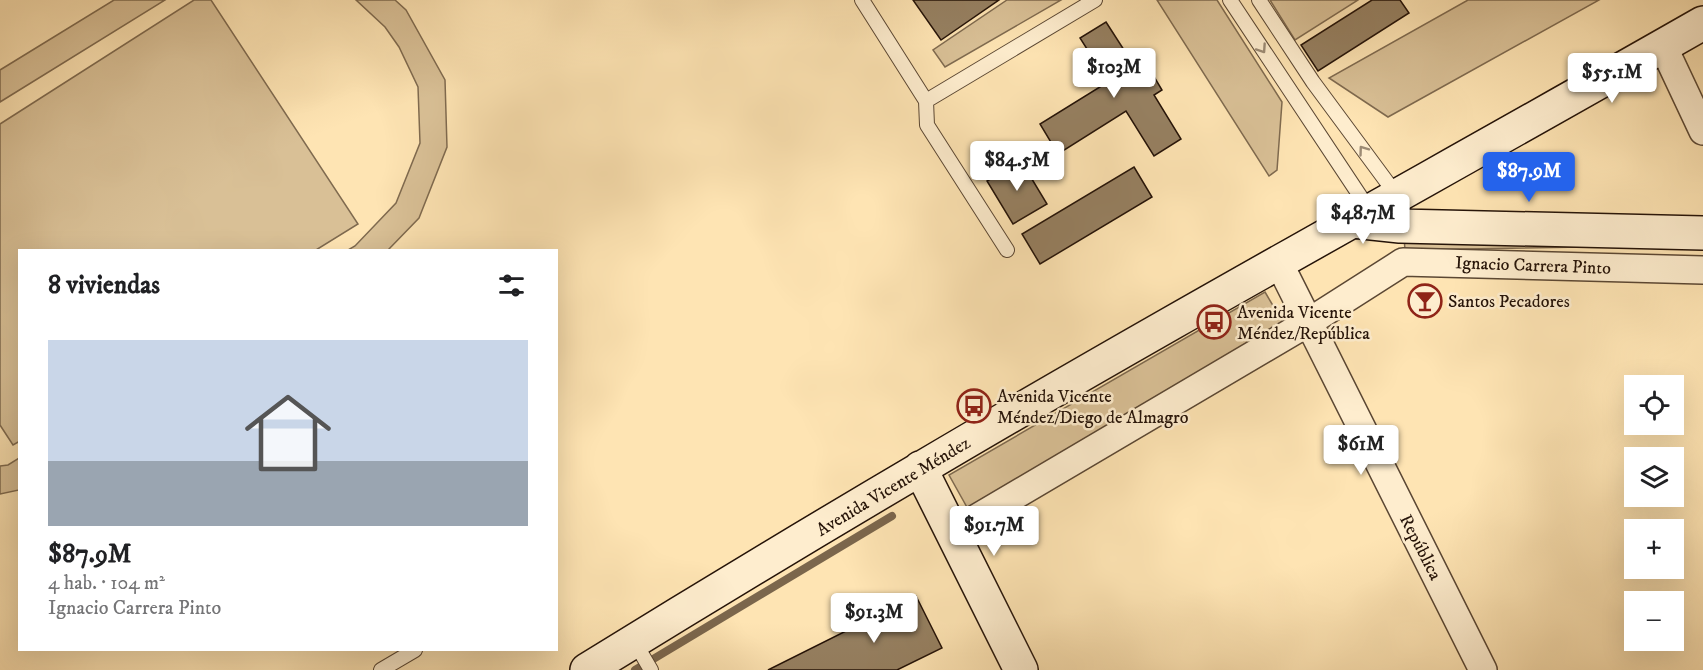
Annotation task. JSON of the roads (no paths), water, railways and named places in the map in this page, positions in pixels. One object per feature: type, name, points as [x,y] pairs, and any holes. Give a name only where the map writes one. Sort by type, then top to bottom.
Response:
[{"type":"main road","name":"Avenida Vicente Méndez","points":[[587,670],[643,657],[920,468],[1703,23]]},
{"type":"main road","name":"Ignacio Carrera Pinto","points":[[1374,210],[1400,226],[1703,233]]},
{"type":"main road","points":[[920,468],[1021,670]]},
{"type":"street","points":[[1662,46],[1703,131]]},
{"type":"street","name":"Ignacio Carrera Pinto","points":[[953,531],[1309,322],[1403,262],[1703,270]]},
{"type":"street","name":"República","points":[[1279,263],[1483,670]]},
{"type":"lane","points":[[862,0],[926,101],[927,125],[1007,250]]},
{"type":"lane","points":[[926,101],[1095,0]]},
{"type":"lane","points":[[1230,0],[1374,210]]},
{"type":"lane","points":[[1259,0],[1313,82],[1374,210]]},
{"type":"lane","points":[[381,670],[413,651]]},
{"type":"waterway","points":[[635,670],[892,516]]},
{"type":"place","name":"Santos Pecadores","points":[[1425,301]]},
{"type":"place","name":"Avenida Vicente Méndez/República","points":[[1214,322]]},
{"type":"place","name":"Avenida Vicente Méndez/Diego de Almagro","points":[[974,406]]}]
